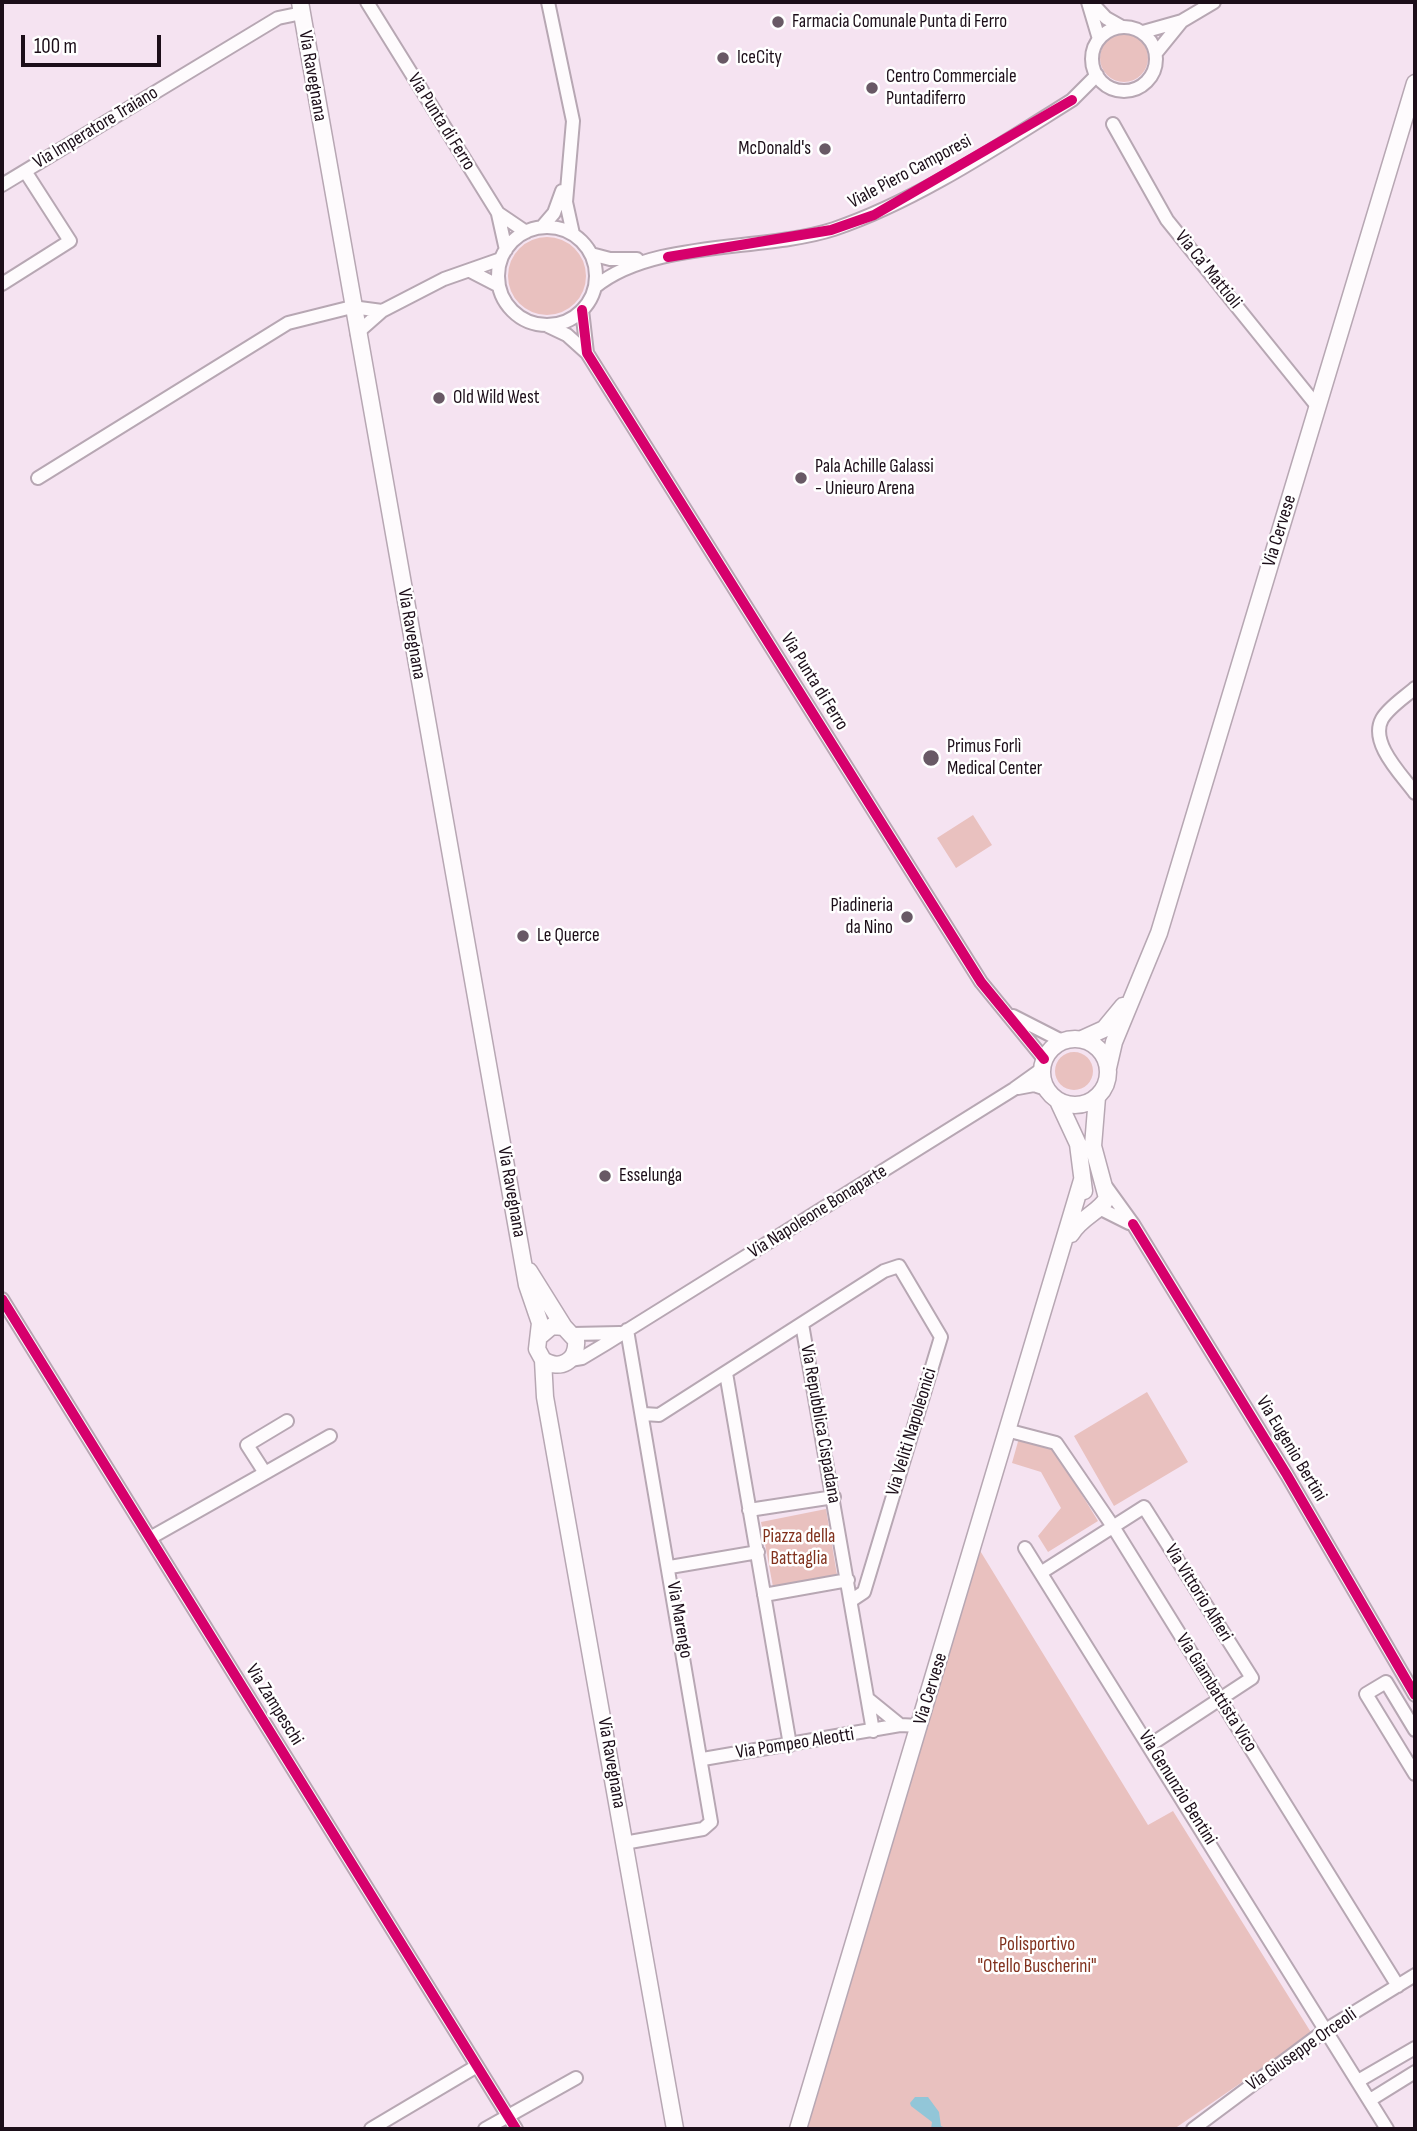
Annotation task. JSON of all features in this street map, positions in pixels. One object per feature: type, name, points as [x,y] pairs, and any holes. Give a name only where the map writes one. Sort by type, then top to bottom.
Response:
[{"type":"main road","name":"Via Ravegnana","points":[[301,7],[352,307],[526,1266],[527,1285],[540,1323],[539,1336]]},
{"type":"main road","name":"Via Cervese","points":[[1063,1248],[1079,1221],[1099,1208],[1107,1198],[1107,1188],[1093,1146],[1097,1097],[1105,1085],[1114,1042],[1159,933],[1415,83]]},
{"type":"main road","name":"Via Cervese","points":[[1062,1041],[1082,1039],[1104,1029],[1141,977]]},
{"type":"main road","points":[[1082,1039],[1100,1049],[1108,1068]]},
{"type":"main road","points":[[1043,1064],[1052,1047],[1062,1041]]},
{"type":"main road","name":"Via Cervese","points":[[1043,1064],[1052,1095],[1078,1144],[1087,1200],[1099,1208]]},
{"type":"main road","points":[[1052,1095],[1080,1105],[1097,1097]]},
{"type":"main road","name":"Via Cervese","points":[[798,2129],[1010,1431],[1082,1180]]},
{"type":"main road","name":"Via Ravegnana","points":[[526,1266],[568,1330]]},
{"type":"main road","points":[[545,1397],[576,1347],[568,1330],[552,1326],[539,1336],[537,1349],[543,1360],[552,1365],[566,1363]]},
{"type":"main road","name":"Via Ravegnana","points":[[543,1360],[545,1397],[675,2129]]},
{"type":"street","name":"Via Punta di Ferro","points":[[367,2],[498,213],[526,232]]},
{"type":"street","points":[[548,2],[573,121],[566,215],[572,234]]},
{"type":"street","points":[[1090,2],[1106,18],[1122,27],[1143,32],[1182,21],[1214,2]]},
{"type":"street","points":[[1090,2],[1099,39]]},
{"type":"street","name":"Via Imperatore Traiano","points":[[2,185],[278,18],[301,7]]},
{"type":"street","points":[[1156,54],[1182,21]]},
{"type":"street","points":[[1122,27],[1109,31],[1099,39],[1092,58],[1101,80],[1120,91],[1141,86],[1155,68],[1156,54],[1152,41],[1143,32]]},
{"type":"street","name":"Viale Piero Camporesi","points":[[595,287],[625,267],[668,257],[831,230],[874,215],[1072,100],[1101,80]]},
{"type":"street","name":"Via Ca' Mattioli","points":[[1113,124],[1167,220],[1317,406]]},
{"type":"street","points":[[542,227],[558,205],[570,160]]},
{"type":"street","points":[[2,284],[70,241],[25,171]]},
{"type":"street","points":[[498,213],[503,255],[499,286],[505,301],[515,313],[533,323],[545,325],[567,335],[587,352]]},
{"type":"street","points":[[357,333],[382,312],[444,279],[470,271],[503,255],[526,232],[542,227],[559,228],[572,234],[591,254],[596,270],[595,287],[582,310],[562,323],[545,325]]},
{"type":"street","name":"Viale Piero Camporesi","points":[[591,254],[610,258],[668,257]]},
{"type":"street","points":[[470,271],[499,286]]},
{"type":"street","points":[[38,478],[288,323],[352,307],[382,312]]},
{"type":"street","name":"Via Punta di Ferro","points":[[582,310],[587,352],[981,982],[1043,1064]]},
{"type":"street","points":[[1415,688],[1382,718],[1378,732],[1383,747],[1415,793]]},
{"type":"street","name":"Via Punta di Ferro","points":[[1001,1008],[1062,1041]]},
{"type":"street","name":"Via Napoleone Bonaparte","points":[[566,1363],[589,1354],[1014,1089],[1043,1064]]},
{"type":"street","points":[[1014,1089],[1034,1085],[1052,1095]]},
{"type":"street","name":"Via Eugenio Bertini","points":[[1107,1188],[1133,1224],[1287,1475],[1415,1695]]},
{"type":"street","points":[[1099,1208],[1133,1224]]},
{"type":"street","name":"Via Veliti Napoleonici","points":[[802,1324],[884,1271],[899,1266],[941,1337],[864,1592],[852,1600]]},
{"type":"street","name":"Via Zampeschi","points":[[2,1299],[516,2129]]},
{"type":"street","points":[[644,1414],[659,1415],[802,1324]]},
{"type":"street","name":"Via Repubblica Cispadana","points":[[802,1324],[873,1731]]},
{"type":"street","name":"Via Napoleone Bonaparte","points":[[568,1330],[624,1331]]},
{"type":"street","name":"Via Marengo","points":[[624,1331],[644,1414],[711,1813],[709,1826],[624,1843]]},
{"type":"street","points":[[726,1373],[790,1745]]},
{"type":"street","points":[[265,1473],[247,1445],[287,1421]]},
{"type":"street","name":"Via Giambattista Vico","points":[[1010,1431],[1056,1443],[1112,1525],[1398,1986]]},
{"type":"street","points":[[150,1538],[330,1436]]},
{"type":"street","points":[[749,1510],[834,1497]]},
{"type":"street","name":"Via Vittorio Alfieri","points":[[1112,1525],[1144,1507],[1252,1678],[1220,1699]]},
{"type":"street","points":[[1042,1572],[1112,1525]]},
{"type":"street","name":"Via Genunzio Bentini","points":[[1025,1548],[1387,2129]]},
{"type":"street","points":[[670,1567],[758,1552]]},
{"type":"street","points":[[764,1595],[848,1580]]},
{"type":"street","points":[[1400,1671],[1366,1693],[1415,1774]]},
{"type":"street","points":[[1386,1682],[1415,1730]]},
{"type":"street","points":[[868,1699],[894,1727],[918,1734]]},
{"type":"street","points":[[1150,1745],[1220,1699]]},
{"type":"street","name":"Via Pompeo Aleotti","points":[[703,1759],[894,1727]]},
{"type":"street","name":"Via Giuseppe Orceoli","points":[[1193,2129],[1327,2029],[1415,1975]]},
{"type":"street","points":[[1358,2081],[1415,2048]]},
{"type":"street","points":[[370,2129],[477,2066]]},
{"type":"street","points":[[1370,2100],[1415,2072]]},
{"type":"street","points":[[485,2129],[576,2078]]},
{"type":"green space","points":[[1124,34],[1141,41],[1148,58],[1141,75],[1124,82],[1107,75],[1100,58],[1107,41]]},
{"type":"green space","points":[[547,237],[562,240],[574,249],[583,261],[586,276],[583,291],[574,303],[562,312],[547,315],[532,312],[520,303],[511,291],[508,276],[511,261],[520,249],[532,240]]},
{"type":"green space","points":[[973,815],[992,845],[956,868],[937,838]]},
{"type":"green space","points":[[1074,1052],[1087,1058],[1093,1071],[1087,1084],[1074,1090],[1061,1084],[1055,1071],[1061,1058]]},
{"type":"green space","points":[[1147,1392],[1188,1462],[1114,1506],[1074,1436]]},
{"type":"green space","points":[[1019,1438],[1054,1449],[1098,1521],[1048,1552],[1038,1536],[1061,1508],[1041,1472],[1012,1463]]},
{"type":"green space","name":"Piazza della Battaglia","points":[[826,1509],[838,1581],[773,1587],[761,1522]]},
{"type":"green space","name":"Polisportivo \"Otello Buscherini\"","points":[[979,1549],[1148,1825],[1173,1811],[1312,2034],[1174,2129],[805,2129]]},
{"type":"water","points":[[915,2097],[928,2097],[939,2112],[941,2126],[948,2129],[931,2129],[932,2122],[911,2106],[910,2103]]},
{"type":"cycle path","points":[[668,257],[831,230],[874,215],[1072,100]]},
{"type":"cycle path","points":[[582,310],[587,353],[981,982],[1044,1059]]},
{"type":"cycle path","points":[[1133,1224],[1287,1475],[1415,1695]]},
{"type":"cycle path","points":[[2,1299],[516,2129]]},
{"type":"place","name":"Farmacia Comunale Punta di Ferro","points":[[778,22]]},
{"type":"place","name":"IceCity","points":[[723,58]]},
{"type":"place","name":"Centro Commerciale Puntadiferro","points":[[872,88]]},
{"type":"place","name":"McDonald's","points":[[825,149]]},
{"type":"place","name":"Old Wild West","points":[[439,398]]},
{"type":"place","name":"Pala Achille Galassi - Unieuro Arena","points":[[801,478]]},
{"type":"place","name":"Primus Forlì Medical Center","points":[[931,758]]},
{"type":"place","name":"Piadineria da Nino","points":[[907,917]]},
{"type":"place","name":"Le Querce","points":[[523,936]]},
{"type":"place","name":"Esselunga","points":[[605,1176]]}]
